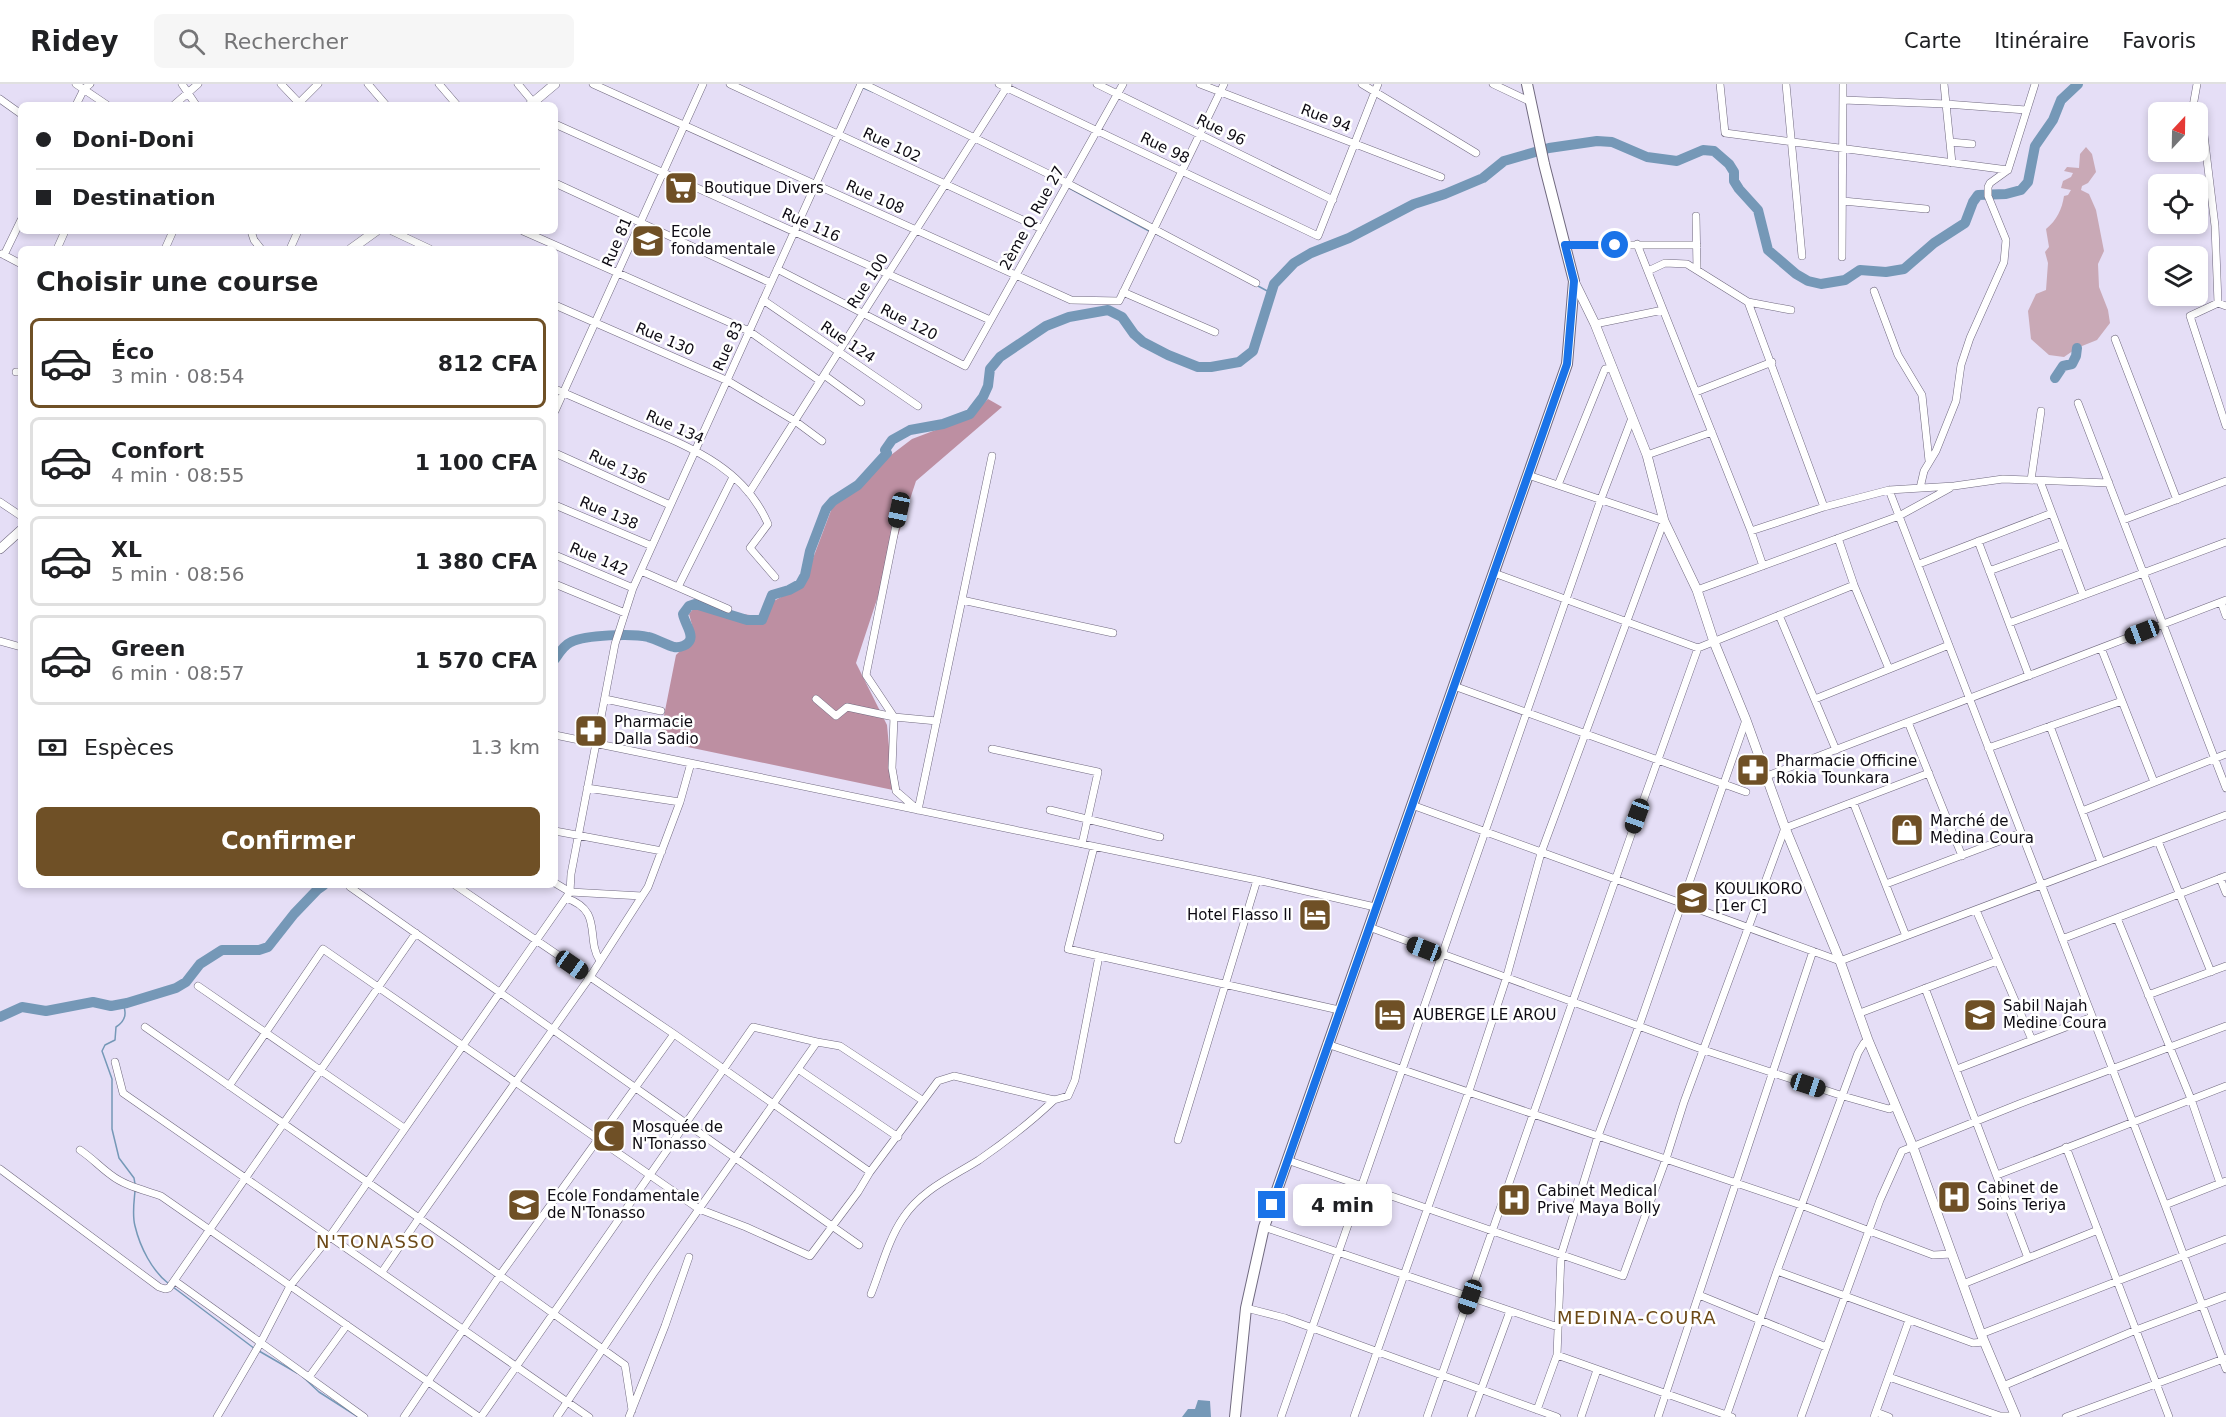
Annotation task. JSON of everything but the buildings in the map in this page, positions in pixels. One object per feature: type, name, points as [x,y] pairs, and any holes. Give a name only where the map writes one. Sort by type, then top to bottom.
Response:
[{"type":"main road","points":[[1235,1417],[1246,1308],[1264,1227],[1567,364],[1574,281],[1538,140],[1527,84]]},
{"type":"street","points":[[76,84],[87,87],[104,102]]},
{"type":"street","points":[[182,84],[194,102]]},
{"type":"street","points":[[177,102],[198,84]]},
{"type":"street","points":[[281,84],[297,102]]},
{"type":"street","points":[[299,102],[318,84]]},
{"type":"street","points":[[368,84],[384,102]]},
{"type":"street","points":[[439,84],[454,102]]},
{"type":"street","points":[[518,84],[531,102]]},
{"type":"street","points":[[534,102],[555,84]]},
{"type":"street","name":"Rue 108","points":[[593,84],[1071,300],[1119,301],[1123,292]]},
{"type":"street","name":"Rue 81","points":[[558,404],[703,84]]},
{"type":"street","name":"Rue 102","points":[[730,84],[1042,229]]},
{"type":"street","points":[[862,84],[1067,183],[1256,283]]},
{"type":"street","name":"Rue 83","points":[[568,895],[615,644],[633,588],[862,84]]},
{"type":"street","name":"Rue 96","points":[[1097,84],[1333,200]]},
{"type":"street","name":"2ème Q Rue 27","points":[[965,366],[1123,84]]},
{"type":"street","name":"Rue 94","points":[[1200,84],[1441,177]]},
{"type":"street","points":[[1215,332],[1123,292],[1224,84]]},
{"type":"street","points":[[1362,84],[1476,153]]},
{"type":"street","points":[[1333,200],[1378,84]]},
{"type":"street","points":[[1493,84],[1529,101]]},
{"type":"street","points":[[1720,84],[1725,133],[2008,170]]},
{"type":"street","points":[[1786,84],[1802,256]]},
{"type":"street","points":[[1842,257],[1843,84]]},
{"type":"street","points":[[1944,84],[1952,162]]},
{"type":"street","points":[[1920,488],[1929,461],[1936,452],[1956,401],[1961,365],[1970,338],[2004,262],[2006,240],[1988,196],[1988,187],[2008,170],[2035,84]]},
{"type":"street","points":[[2194,102],[2198,84]]},
{"type":"street","name":"Rue 100","points":[[749,493],[975,137],[1005,85]]},
{"type":"street","name":"Rue 98","points":[[1005,85],[1318,236],[1333,200]]},
{"type":"street","points":[[78,102],[87,87]]},
{"type":"street","points":[[0,99],[18,112]]},
{"type":"street","points":[[1843,100],[2026,110]]},
{"type":"street","name":"Rue 116","points":[[558,125],[990,320]]},
{"type":"street","points":[[1950,142],[1972,144]]},
{"type":"street","points":[[2207,162],[2215,226],[2218,303]]},
{"type":"street","points":[[558,184],[771,283]]},
{"type":"street","points":[[1843,201],[1926,209]]},
{"type":"street","points":[[1696,216],[1697,269]]},
{"type":"street","points":[[18,225],[2,254],[18,262]]},
{"type":"street","points":[[357,246],[372,234]]},
{"type":"street","points":[[398,234],[424,246]]},
{"type":"street","points":[[530,234],[557,246]]},
{"type":"street","points":[[1637,244],[1763,566]]},
{"type":"street","points":[[1565,245],[1697,244]]},
{"type":"street","points":[[558,246],[749,331],[861,402]]},
{"type":"street","points":[[1648,271],[1665,263],[1687,264],[1748,302],[1791,310]]},
{"type":"street","name":"Rue 120","points":[[777,269],[965,366]]},
{"type":"street","points":[[1574,281],[1595,324],[1647,455],[1664,521],[1697,590],[1714,642],[1746,720],[1785,828],[1840,961],[1868,1040],[1913,1147],[1983,1338],[2016,1417],[2000,1416],[1889,1377]]},
{"type":"street","points":[[1874,291],[1899,355],[1922,395],[1929,461]]},
{"type":"street","name":"Rue 124","points":[[763,300],[918,406]]},
{"type":"street","points":[[1748,302],[1824,507]]},
{"type":"street","points":[[2226,306],[2218,303],[2190,316],[2226,426]]},
{"type":"street","name":"Rue 130","points":[[558,306],[728,381],[795,421],[822,441]]},
{"type":"street","points":[[1595,324],[1664,310]]},
{"type":"street","points":[[2115,339],[2177,500]]},
{"type":"street","points":[[1696,392],[1772,363]]},
{"type":"street","points":[[1558,485],[1605,369],[1613,368]]},
{"type":"street","name":"Rue 134","points":[[558,390],[696,450],[733,477],[749,493],[768,524],[750,548],[775,577]]},
{"type":"street","points":[[2078,403],[2226,788]]},
{"type":"street","points":[[2031,480],[2041,411]]},
{"type":"street","points":[[1281,1417],[1601,499],[1632,418]]},
{"type":"street","points":[[1647,455],[1712,432]]},
{"type":"street","name":"Rue 136","points":[[558,454],[670,506]]},
{"type":"street","points":[[918,810],[992,456]]},
{"type":"street","points":[[1528,475],[1664,521]]},
{"type":"street","points":[[678,587],[733,477]]},
{"type":"street","points":[[1751,531],[1824,507],[1889,490],[1954,486],[2003,479],[2109,483]]},
{"type":"street","points":[[2040,481],[2083,595]]},
{"type":"street","points":[[2123,520],[2226,481]]},
{"type":"street","points":[[1697,590],[1899,516],[1954,486]]},
{"type":"street","points":[[1889,490],[2224,1358],[2226,1369]]},
{"type":"street","points":[[0,502],[18,514]]},
{"type":"street","name":"Rue 138","points":[[558,506],[652,546]]},
{"type":"street","points":[[899,510],[866,675],[894,717],[892,768],[896,791],[918,810]]},
{"type":"street","points":[[1919,564],[2052,513]]},
{"type":"street","points":[[1354,1417],[1469,1091],[1506,979],[1541,853],[1664,521]]},
{"type":"street","points":[[0,549],[18,535]]},
{"type":"street","points":[[1838,538],[1854,585],[1889,669]]},
{"type":"street","points":[[1978,541],[2029,676]]},
{"type":"street","points":[[2008,623],[2226,542]]},
{"type":"street","points":[[1989,572],[2063,544]]},
{"type":"street","name":"Rue 142","points":[[558,556],[633,588]]},
{"type":"street","points":[[641,571],[728,609]]},
{"type":"street","points":[[1494,573],[1698,648],[1854,585]]},
{"type":"street","points":[[558,585],[623,616]]},
{"type":"street","points":[[962,600],[1113,633]]},
{"type":"street","points":[[1767,776],[2223,601],[2226,615]]},
{"type":"street","points":[[1779,615],[1836,750]]},
{"type":"street","points":[[0,641],[18,645]]},
{"type":"street","points":[[1815,699],[1949,645]]},
{"type":"street","points":[[1427,1417],[1698,648]]},
{"type":"street","points":[[2101,648],[2154,782]]},
{"type":"street","points":[[1454,686],[1746,792]]},
{"type":"street","points":[[604,699],[661,711]]},
{"type":"street","points":[[816,699],[836,716],[847,707],[894,717],[937,721]]},
{"type":"street","points":[[1988,748],[2122,701]]},
{"type":"street","points":[[1538,1410],[1557,1355],[1561,1255],[1599,1136],[1746,720]]},
{"type":"street","points":[[1908,722],[1962,856]]},
{"type":"street","points":[[2050,726],[2101,862]]},
{"type":"street","points":[[558,736],[1257,880],[1376,907]]},
{"type":"street","points":[[992,749],[1098,772],[1082,844]]},
{"type":"street","points":[[2082,812],[2226,754]]},
{"type":"street","points":[[382,1272],[590,977],[648,887],[680,802],[691,763]]},
{"type":"street","points":[[1287,1160],[1623,1276],[1666,1159],[1684,1102],[1785,828],[1929,773]]},
{"type":"street","points":[[588,788],[680,802]]},
{"type":"street","points":[[1853,802],[1906,936]]},
{"type":"street","points":[[1412,805],[1840,961],[2226,815]]},
{"type":"street","points":[[1050,810],[1160,837]]},
{"type":"street","points":[[558,832],[662,851]]},
{"type":"street","points":[[1886,885],[2021,833]]},
{"type":"street","points":[[2158,841],[2211,972]]},
{"type":"street","points":[[1094,847],[1068,949],[1340,1010]]},
{"type":"street","points":[[2062,939],[2223,877],[2226,893]]},
{"type":"street","points":[[1178,1140],[1257,880]]},
{"type":"street","points":[[558,886],[580,902],[586,910],[593,930],[595,954],[600,961]]},
{"type":"street","points":[[351,888],[859,1245]]},
{"type":"street","points":[[459,888],[674,1034],[870,1172]]},
{"type":"street","points":[[568,895],[642,896]]},
{"type":"street","points":[[218,1417],[290,1286],[330,1236],[366,1181],[568,895]]},
{"type":"street","points":[[1976,910],[2032,1040]]},
{"type":"street","points":[[2117,918],[2223,1182],[2165,1205]]},
{"type":"street","points":[[1368,927],[1704,1050],[1843,1096],[1889,1109],[1896,1106]]},
{"type":"street","points":[[0,1169],[159,1287],[169,1288],[416,933]]},
{"type":"street","points":[[229,1086],[323,949],[699,1209],[810,1256],[938,1081],[954,1076],[1054,1100]]},
{"type":"street","points":[[1658,1417],[1813,951]]},
{"type":"street","points":[[872,1294],[903,1217],[925,1193],[980,1159],[1032,1121],[1054,1100],[1068,1096],[1075,1080],[1099,956]]},
{"type":"street","points":[[1860,1013],[1997,961]]},
{"type":"street","points":[[2148,995],[2226,966]]},
{"type":"street","points":[[198,986],[404,1128]]},
{"type":"street","points":[[1925,988],[2028,1258]]},
{"type":"street","points":[[1957,1069],[2092,1017]]},
{"type":"street","points":[[1801,1417],[1869,1231],[1902,1151],[2226,1026]]},
{"type":"street","points":[[146,1027],[625,1365],[631,1414]]},
{"type":"street","points":[[80,1150],[112,1176],[129,1185],[161,1196],[480,1417],[753,1027],[840,1046],[922,1100]]},
{"type":"street","points":[[404,1417],[500,1275],[674,1034]]},
{"type":"street","points":[[1557,1355],[1728,1416],[1801,1205],[1858,1053],[1868,1040]]},
{"type":"street","points":[[558,1417],[602,1349],[817,1042]]},
{"type":"street","points":[[1327,1044],[1801,1205],[1933,1255],[1952,1254]]},
{"type":"street","points":[[115,1062],[123,1093],[589,1417]]},
{"type":"street","points":[[798,1069],[898,1137]]},
{"type":"street","points":[[1997,1175],[2226,1086]]},
{"type":"street","points":[[2066,1147],[2169,1417]]},
{"type":"street","points":[[1264,1227],[1558,1327]]},
{"type":"street","points":[[1963,1284],[2098,1230]]},
{"type":"street","points":[[1777,1270],[1972,1343],[2117,1281],[2226,1239]]},
{"type":"street","points":[[631,1414],[689,1257]]},
{"type":"street","points":[[175,1281],[364,1417]]},
{"type":"street","points":[[1699,1295],[1826,1347]]},
{"type":"street","points":[[2003,1386],[2136,1330],[2226,1296]]},
{"type":"street","points":[[1246,1308],[1312,1328],[1557,1417]]},
{"type":"street","points":[[1471,1417],[1510,1311]]},
{"type":"street","points":[[1889,1417],[1875,1415],[1909,1320]]},
{"type":"street","points":[[309,1377],[347,1325]]},
{"type":"street","points":[[2066,1417],[2224,1358]]},
{"type":"street","points":[[1581,1417],[1597,1370]]},
{"type":"shaded area","points":[[2086,147],[2092,154],[2096,172],[2081,190],[2089,194],[2096,210],[2104,251],[2098,264],[2099,287],[2108,310],[2110,323],[2097,340],[2077,348],[2064,357],[2049,355],[2031,339],[2028,311],[2036,294],[2046,290],[2048,263],[2045,252],[2049,247],[2046,229],[2058,214],[2064,196],[2068,195],[2071,190],[2061,188],[2063,181],[2071,177],[2073,173],[2064,171],[2067,167],[2079,168],[2080,154]]},
{"type":"shaded area","points":[[988,399],[1002,407],[916,481],[856,663],[887,725],[893,790],[659,741],[676,655],[695,636],[689,614],[694,608],[758,616],[772,602],[803,585],[836,497],[912,439],[970,417]]},
{"type":"water","points":[[1198,1400],[1210,1401],[1211,1417],[1182,1417],[1188,1409],[1195,1409]]},
{"type":"waterway","points":[[558,655],[568,643],[598,636],[641,636],[674,647],[684,646],[691,637],[683,614],[689,606],[695,604],[747,620],[762,620],[772,595],[800,584],[826,509],[833,501],[858,485],[887,453],[885,450],[892,440],[910,430],[943,424],[970,414],[983,397],[988,386],[990,369],[1000,357],[1046,326],[1069,317],[1108,310],[1122,317],[1143,342],[1198,367],[1239,362],[1253,351],[1274,284],[1294,263],[1311,253],[1349,238],[1414,204],[1483,178],[1504,161],[1549,148],[1597,141],[1612,142],[1647,157],[1677,161],[1703,150],[1714,151],[1729,164],[1739,189],[1758,210],[1768,250],[1796,274],[1808,281],[1821,284],[1845,280],[1860,270],[1886,272],[1904,269],[1934,243],[1965,223],[1978,195],[2006,194],[2021,190],[2028,182],[2035,146],[2053,120],[2061,100],[2078,84]]},
{"type":"waterway","points":[[861,87],[873,92]]},
{"type":"waterway","points":[[1069,188],[1149,231]]},
{"type":"waterway","points":[[1154,233],[1163,237]]},
{"type":"waterway","points":[[1258,286],[1271,293]]},
{"type":"waterway","points":[[2055,378],[2063,366],[2072,364],[2077,348]]},
{"type":"waterway","points":[[0,1017],[22,1007],[46,1011],[93,1002],[111,1006],[176,988],[186,982],[200,964],[222,950],[259,950],[268,947],[294,914],[320,888]]},
{"type":"waterway","points":[[127,1003],[124,1007],[124,1019],[116,1027],[115,1040],[105,1045],[102,1051],[112,1079],[112,1129],[119,1158],[134,1178],[135,1184]]},
{"type":"waterway","points":[[135,1191],[134,1217],[140,1242],[152,1265],[169,1284]]},
{"type":"waterway","points":[[173,1287],[255,1349]]},
{"type":"waterway","points":[[259,1351],[297,1373]]},
{"type":"waterway","points":[[303,1377],[319,1392],[358,1417]]},
{"type":"place","name":"Boutique Divers","points":[[681,188]]},
{"type":"place","name":"Ecole fondamentale","points":[[648,241]]},
{"type":"place","name":"Pharmacie Dalla Sadio","points":[[591,731]]},
{"type":"place","name":"Pharmacie Officine Rokia Tounkara","points":[[1753,770]]},
{"type":"place","name":"Marché de Medina Coura","points":[[1907,830]]},
{"type":"place","name":"KOULIKORO [1er C]","points":[[1692,898]]},
{"type":"place","name":"Hotel Flasso II","points":[[1315,915]]},
{"type":"place","name":"AUBERGE LE AROU","points":[[1390,1015]]},
{"type":"place","name":"Sabil Najah Medine Coura","points":[[1980,1015]]},
{"type":"place","name":"Mosquée de N'Tonasso","points":[[609,1136]]},
{"type":"place","name":"Cabinet de Soins Teriya","points":[[1954,1197]]},
{"type":"place","name":"Cabinet Medical Prive Maya Bolly","points":[[1514,1200]]},
{"type":"place","name":"Ecole Fondamentale de N'Tonasso","points":[[524,1205]]},
{"type":"district","name":"N'TONASSO","points":[[376,1241]]},
{"type":"district","name":"MEDINA-COURA","points":[[1637,1317]]},
{"type":"route","points":[[1272,1205],[1567,364],[1574,281],[1565,245],[1615,245]]}]
